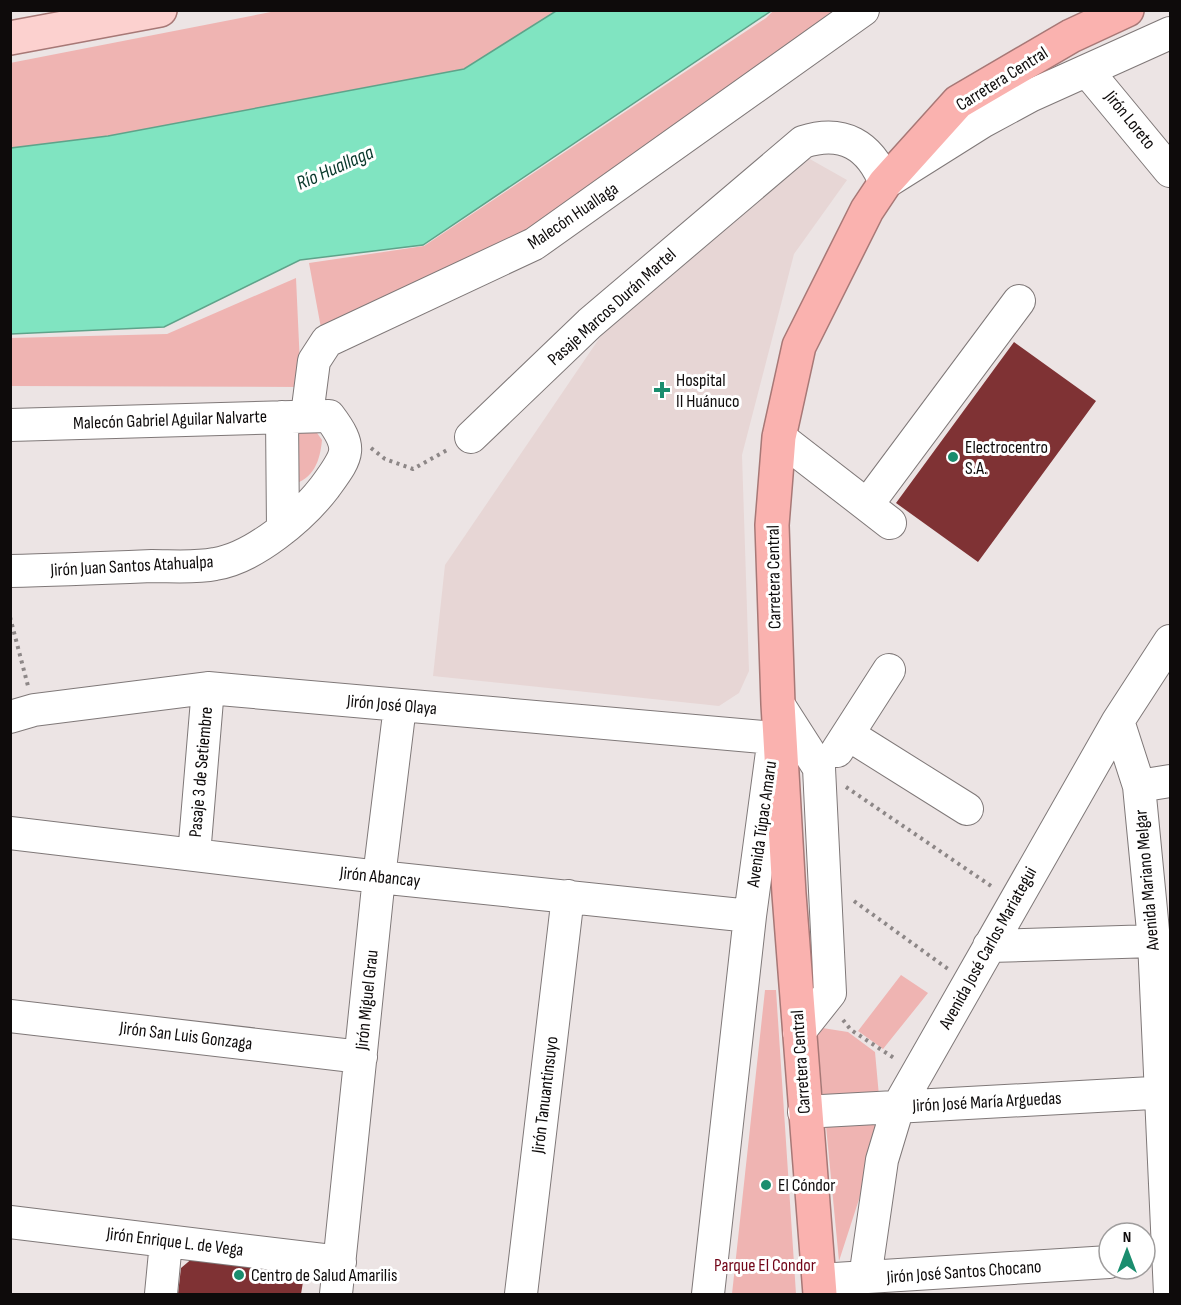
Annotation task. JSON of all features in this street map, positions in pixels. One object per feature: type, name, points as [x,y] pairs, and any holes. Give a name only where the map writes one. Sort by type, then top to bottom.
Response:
[{"type":"highway","name":"Carretera Central","points":[[819,1287],[804,1112],[778,704],[772,525],[779,437],[799,346],[867,210],[885,183],[958,102],[1071,36],[1127,10]]},
{"type":"main road","points":[[10,38],[79,18],[160,10]]},
{"type":"street","name":"Malecón Huallaga","points":[[283,529],[306,416],[314,361],[327,341],[534,244],[863,10]]},
{"type":"street","points":[[885,183],[982,122],[1030,96],[1088,72],[1170,33]]},
{"type":"street","name":"Jirón Loreto","points":[[1088,72],[1170,171]]},
{"type":"street","name":"Pasaje Marcos Durán Martel","points":[[471,437],[590,323],[803,142],[821,136],[843,138],[863,149],[878,166],[885,183]]},
{"type":"street","points":[[779,437],[878,514],[1019,301]]},
{"type":"street","name":"Malecón Gabriel Aguilar Nalvarte","points":[[10,425],[306,416]]},
{"type":"street","name":"Jirón Juan Santos Atahualpa","points":[[10,571],[216,564],[253,549],[283,529],[314,501],[344,461],[345,447],[341,432],[306,416]]},
{"type":"street","name":"Avenida José Carlos Mariategui","points":[[865,1286],[882,1160],[898,1107],[1118,721],[1170,641]]},
{"type":"street","points":[[819,768],[843,745],[888,670]]},
{"type":"street","name":"Jirón José Olaya","points":[[22,713],[208,688],[774,738]]},
{"type":"street","name":"Pasaje 3 de Setiembre","points":[[194,855],[208,688]]},
{"type":"street","points":[[778,704],[819,768],[830,993],[799,1032]]},
{"type":"street","name":"Avenida Túpac Amaru","points":[[708,1294],[750,916],[778,704]]},
{"type":"street","name":"Jirón Miguel Grau","points":[[336,1294],[379,877],[400,706]]},
{"type":"street","name":"Avenida Mariano Melgar","points":[[1118,721],[1139,786],[1154,941],[1165,1093],[1161,1259],[1170,1294]]},
{"type":"street","points":[[849,735],[967,809]]},
{"type":"street","points":[[1139,786],[1170,781]]},
{"type":"street","name":"Jirón Abancay","points":[[10,833],[379,877],[750,916]]},
{"type":"street","name":"Jirón Tanuantinsuyo","points":[[521,1294],[568,896]]},
{"type":"street","points":[[989,946],[1154,941]]},
{"type":"street","name":"Jirón San Luis Gonzaga","points":[[10,1016],[361,1057]]},
{"type":"street","name":"Jirón José María Arguedas","points":[[804,1112],[1165,1093]]},
{"type":"street","name":"Jirón Enrique L. de Vega","points":[[10,1222],[340,1262]]},
{"type":"street","points":[[161,1294],[166,1242]]},
{"type":"street","name":"Jirón José Santos Chocano","points":[[819,1287],[865,1286],[1097,1263]]},
{"type":"path","points":[[366,445],[385,459],[413,469],[471,437]]},
{"type":"path","points":[[10,616],[22,713]]},
{"type":"path","points":[[819,768],[1014,902]]},
{"type":"path","points":[[825,880],[968,983]]},
{"type":"path","points":[[830,993],[841,1017],[851,1030],[918,1073]]},
{"type":"shaded area","name":"Hospital II Huánuco","points":[[801,154],[847,180],[794,254],[742,455],[749,671],[739,693],[719,706],[433,676],[445,565],[609,324]]},
{"type":"green space","points":[[276,11],[556,11],[464,69],[108,136],[11,148],[10,63]]},
{"type":"green space","points":[[773,11],[868,11],[551,226],[321,328],[309,263],[424,246],[766,18]]},
{"type":"green space","points":[[296,278],[301,387],[11,386],[10,338],[167,334]]},
{"type":"green space","points":[[315,430],[322,440],[317,462],[310,474],[291,485],[292,432]]},
{"type":"green space","points":[[901,975],[928,993],[883,1049],[858,1031]]},
{"type":"green space","name":"Parque El Condor","points":[[765,990],[776,990],[796,1294],[732,1294]]},
{"type":"green space","points":[[816,1027],[848,1032],[875,1052],[879,1096],[823,1099]]},
{"type":"green space","points":[[885,1119],[839,1261],[826,1126]]},
{"type":"water","name":"Río Huallaga","points":[[556,11],[771,11],[423,245],[300,260],[164,327],[11,334],[11,148],[108,136],[464,69]]},
{"type":"building","points":[[1014,342],[1096,401],[978,562],[896,503]]},
{"type":"building","name":"Centro de Salud Amarilis","points":[[194,1257],[293,1268],[303,1282],[301,1294],[178,1294],[181,1268]]},
{"type":"place","name":"Hospital II Huánuco","points":[[662,390]]},
{"type":"place","name":"Electrocentro S.A.","points":[[953,457]]},
{"type":"place","name":"El Cóndor","points":[[766,1185]]},
{"type":"place","name":"Centro de Salud Amarilis","points":[[239,1275]]}]
